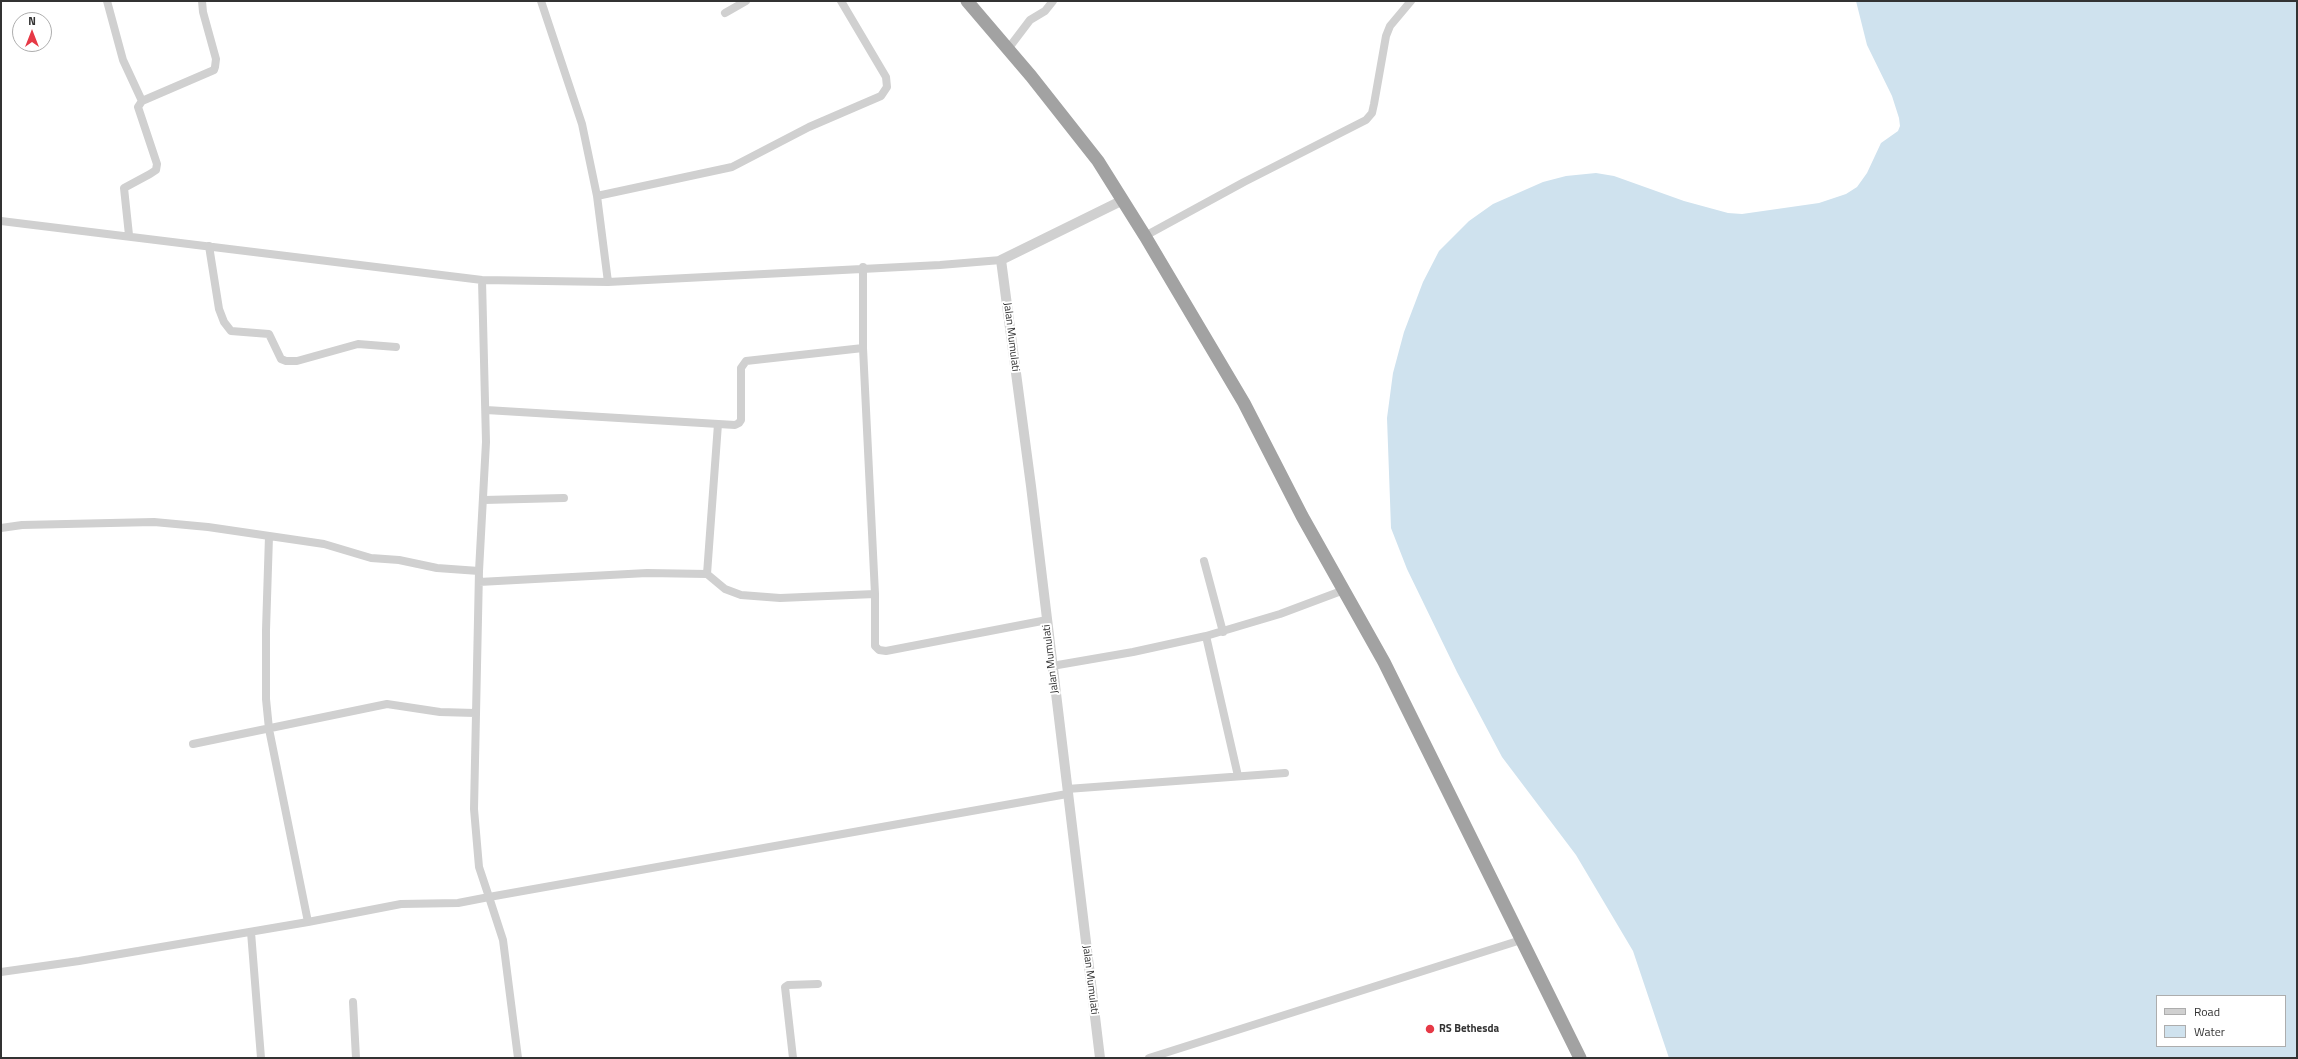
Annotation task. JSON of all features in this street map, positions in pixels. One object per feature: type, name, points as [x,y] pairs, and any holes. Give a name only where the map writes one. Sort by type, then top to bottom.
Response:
[{"type":"highway","points":[[967,1],[1008,49],[1098,161],[1121,201],[1145,236],[1244,403],[1302,516],[1384,662],[1580,1058]]},
{"type":"street","points":[[107,1],[121,53],[142,101]]},
{"type":"street","points":[[129,235],[124,188],[156,170],[157,164],[138,107],[142,101],[214,70],[216,59],[203,12],[202,1]]},
{"type":"street","points":[[541,1],[582,124],[597,196],[608,282]]},
{"type":"street","points":[[725,13],[746,1]]},
{"type":"street","points":[[597,196],[732,167],[821,122],[880,96],[887,87],[886,77],[841,1]]},
{"type":"street","points":[[1008,49],[1030,20],[1045,11],[1053,1]]},
{"type":"street","points":[[1145,236],[1244,182],[1366,120],[1372,113],[1386,36],[1390,26],[1411,1]]},
{"type":"street","points":[[1,221],[129,235],[482,280],[608,282],[863,267],[940,265],[1001,260],[1121,201]]},
{"type":"street","points":[[209,246],[219,309],[224,322],[231,331],[269,334],[281,359],[286,362],[358,344],[396,347]]},
{"type":"street","name":"Jalan Mumulati","points":[[1001,260],[1047,620],[1100,1058]]},
{"type":"street","points":[[863,267],[863,348],[875,594],[874,643],[876,649],[886,651],[1047,620]]},
{"type":"street","points":[[482,280],[486,410],[484,500],[479,582],[475,713],[474,808],[479,867],[502,940],[518,1058]]},
{"type":"street","points":[[486,410],[735,425],[741,420],[741,368],[746,362],[863,348]]},
{"type":"street","points":[[707,574],[718,424]]},
{"type":"street","points":[[484,500],[564,498]]},
{"type":"street","points":[[1,528],[22,525],[154,522],[269,536],[338,547],[371,558],[399,560],[437,568],[480,572]]},
{"type":"street","points":[[269,536],[266,630],[266,699],[269,729],[308,922]]},
{"type":"street","points":[[1204,561],[1223,632]]},
{"type":"street","points":[[479,582],[647,573],[707,574],[733,593],[756,597],[875,594]]},
{"type":"street","points":[[1052,666],[1133,652],[1223,632],[1280,614],[1344,590]]},
{"type":"street","points":[[1206,636],[1238,776]]},
{"type":"street","points":[[193,744],[387,704],[440,712],[475,713]]},
{"type":"street","points":[[1,972],[79,961],[251,932],[401,904],[458,903],[1067,791],[1285,773]]},
{"type":"street","points":[[251,932],[261,1058]]},
{"type":"street","points":[[1149,1058],[1521,940]]},
{"type":"street","points":[[793,1058],[785,987],[788,985],[818,984]]},
{"type":"street","points":[[353,1002],[356,1058]]},
{"type":"water","points":[[1856,1],[2297,1],[2297,1058],[1669,1058],[1633,951],[1576,855],[1502,757],[1457,672],[1407,569],[1391,528],[1387,418],[1393,373],[1404,332],[1423,282],[1439,251],[1469,221],[1493,204],[1543,182],[1566,176],[1596,173],[1614,176],[1684,201],[1728,213],[1742,214],[1819,203],[1846,194],[1857,187],[1867,173],[1881,143],[1898,131],[1900,126],[1899,118],[1892,96],[1867,45]]},
{"type":"place","name":"RS Bethesda","points":[[1430,1029]]}]
